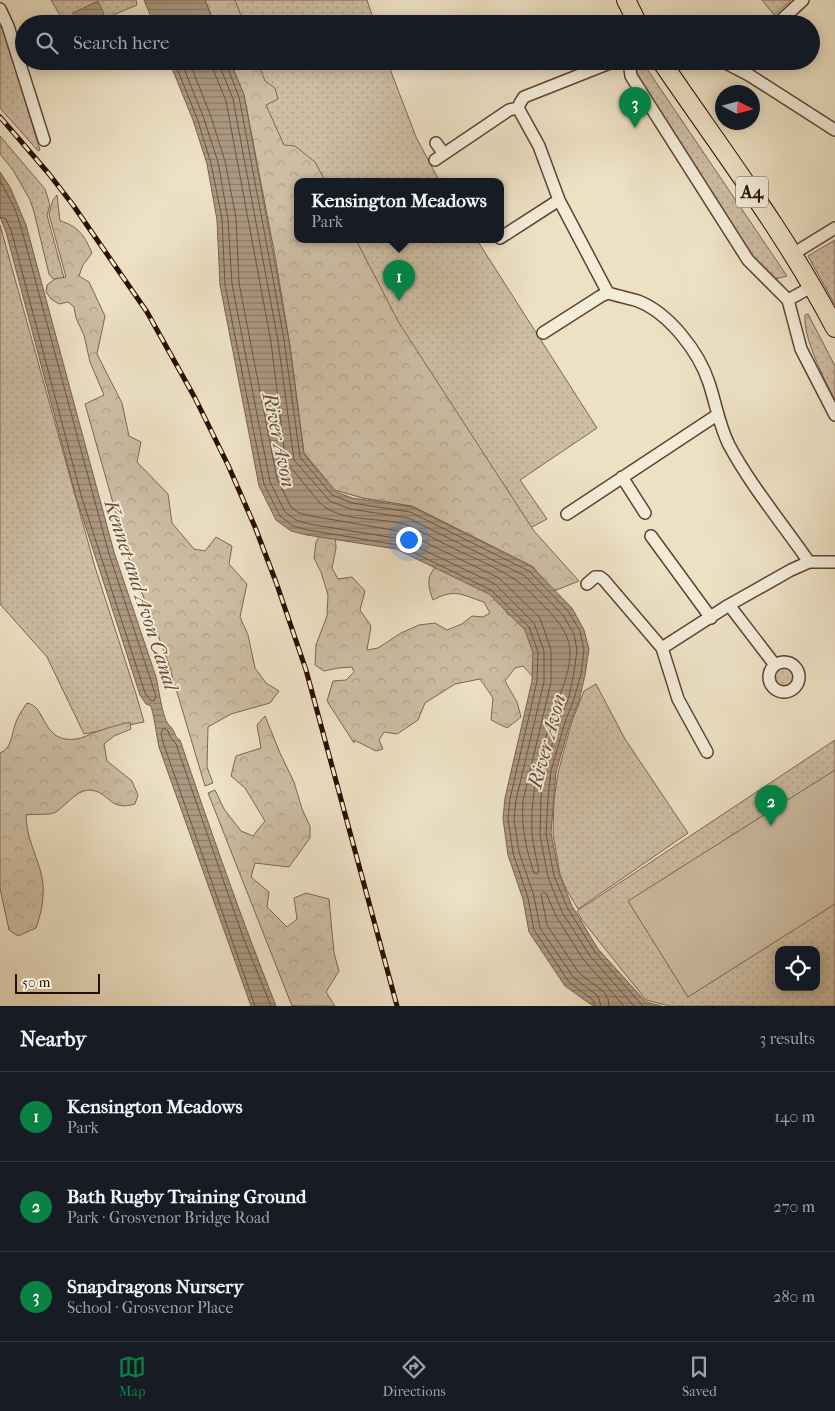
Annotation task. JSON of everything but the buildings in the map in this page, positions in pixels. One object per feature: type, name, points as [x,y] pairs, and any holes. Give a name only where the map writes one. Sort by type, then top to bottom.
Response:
[{"type":"highway","points":[[626,0],[634,15]]},
{"type":"highway","name":"A4","points":[[667,70],[793,254],[813,286],[835,328]]},
{"type":"street","points":[[787,15],[803,0]]},
{"type":"street","points":[[0,9],[15,48]]},
{"type":"street","points":[[22,70],[44,140]]},
{"type":"street","points":[[518,108],[524,97],[592,70]]},
{"type":"street","points":[[630,70],[631,76],[748,260],[788,300],[801,348],[835,416]]},
{"type":"street","points":[[741,70],[835,130]]},
{"type":"street","points":[[436,143],[440,157],[509,110],[518,108]]},
{"type":"street","points":[[518,108],[539,146],[558,200],[608,293]]},
{"type":"street","points":[[504,235],[558,200]]},
{"type":"street","points":[[793,254],[835,228]]},
{"type":"street","points":[[788,300],[813,286]]},
{"type":"street","points":[[543,333],[608,293],[652,308],[674,327],[693,350],[709,382],[717,415],[728,442],[739,462],[809,562]]},
{"type":"street","points":[[567,514],[717,415]]},
{"type":"street","points":[[622,478],[645,513]]},
{"type":"street","points":[[579,506],[586,516]]},
{"type":"street","points":[[651,536],[711,618]]},
{"type":"street","points":[[662,648],[729,605],[790,570],[809,562],[835,562]]},
{"type":"street","points":[[587,584],[596,577],[604,580],[662,648],[678,699],[707,752]]},
{"type":"street","points":[[729,605],[775,665]]},
{"type":"green space","points":[[51,0],[136,0],[137,5],[113,15],[60,15]]},
{"type":"green space","points":[[205,0],[235,0],[241,15],[211,15]]},
{"type":"green space","points":[[206,0],[367,0],[372,15],[212,15]]},
{"type":"green space","points":[[762,0],[791,0],[774,15]]},
{"type":"green space","points":[[0,19],[40,150],[38,151],[0,108]]},
{"type":"green space","points":[[234,70],[390,70],[416,137],[438,178],[294,178],[294,243],[479,243],[597,428],[520,480],[547,519],[494,547],[412,506],[363,498],[335,490],[304,453],[290,346],[275,256],[244,95]]},
{"type":"green space","points":[[234,70],[261,70],[265,81],[275,88],[278,99],[266,105],[284,145],[295,146],[315,162],[324,178],[294,178],[294,243],[358,243],[399,323],[534,531],[579,581],[554,591],[532,566],[412,506],[363,498],[335,490],[304,453],[290,346],[275,256],[244,95]]},
{"type":"green space","points":[[648,70],[787,276],[775,279],[762,271],[738,238],[636,71]]},
{"type":"green space","points":[[0,136],[45,189],[50,205],[47,215],[64,278],[53,279],[49,274],[30,200],[13,170],[0,154]]},
{"type":"green space","points":[[57,195],[60,221],[77,229],[87,242],[92,253],[83,265],[79,276],[89,282],[105,316],[97,354],[122,403],[129,436],[141,442],[137,462],[168,494],[172,523],[194,549],[205,551],[216,537],[232,546],[229,564],[247,584],[240,617],[248,635],[255,668],[266,683],[279,691],[270,703],[231,714],[208,727],[207,767],[213,783],[205,786],[168,662],[128,556],[85,404],[104,395],[90,362],[84,335],[76,318],[74,307],[68,302],[59,304],[51,299],[46,292],[47,285],[55,279],[66,277],[49,214],[53,200]]},
{"type":"green space","points":[[0,225],[95,567],[144,722],[84,734],[47,657],[0,604]]},
{"type":"green space","points":[[835,240],[835,305],[808,256]]},
{"type":"green space","points":[[808,314],[835,366],[835,400],[820,370],[807,335],[805,315]]},
{"type":"green space","points":[[324,529],[335,531],[336,548],[332,568],[338,579],[352,577],[365,591],[360,610],[371,626],[367,650],[378,648],[401,633],[419,625],[435,623],[447,630],[462,624],[472,616],[483,617],[490,613],[484,602],[464,595],[447,594],[433,600],[429,580],[439,563],[506,598],[507,614],[520,619],[532,640],[536,680],[523,666],[515,668],[505,681],[517,702],[521,717],[507,728],[491,720],[493,698],[480,679],[455,684],[425,703],[418,720],[397,734],[384,732],[379,740],[383,749],[376,751],[354,740],[354,743],[327,701],[333,681],[346,680],[354,672],[352,667],[324,671],[315,665],[316,645],[327,616],[328,595],[321,572],[314,558],[316,542]]},
{"type":"green space","points":[[784,666],[792,669],[795,677],[792,685],[784,688],[776,685],[773,677],[776,669]]},
{"type":"green space","points":[[596,684],[625,739],[688,833],[578,909],[566,889],[560,874],[553,834],[554,800],[558,773],[571,724],[584,691]]},
{"type":"green space","points":[[27,703],[38,711],[51,731],[65,739],[77,739],[130,722],[131,729],[114,736],[104,744],[107,761],[132,781],[138,795],[135,804],[126,806],[114,803],[96,791],[89,790],[79,793],[54,813],[26,815],[29,838],[41,873],[43,894],[42,908],[36,928],[18,936],[9,930],[0,888],[0,753],[9,745],[17,719]]},
{"type":"green space","points":[[265,716],[294,782],[302,809],[310,826],[310,838],[289,867],[255,863],[251,877],[269,892],[267,907],[287,927],[297,919],[294,898],[306,893],[329,899],[334,953],[339,971],[326,992],[335,1006],[292,1006],[208,793],[215,790],[224,809],[241,831],[253,836],[265,821],[245,788],[231,776],[236,756],[261,748],[257,725]]},
{"type":"green space","points":[[835,740],[835,1006],[669,1006],[646,1000],[582,920],[577,911]]},
{"type":"green space","points":[[835,770],[835,904],[688,997],[628,901]]},
{"type":"water","points":[[144,0],[205,0],[211,15],[150,15]]},
{"type":"water","points":[[98,1],[104,14],[74,15],[73,13]]},
{"type":"water","name":"River Avon","points":[[173,70],[234,70],[244,95],[289,340],[304,454],[334,491],[352,498],[412,507],[532,567],[572,608],[584,630],[589,649],[585,675],[579,701],[570,723],[556,772],[551,833],[559,874],[572,906],[598,949],[646,1002],[661,1006],[593,1006],[565,986],[529,932],[523,899],[508,855],[503,819],[505,798],[532,681],[533,653],[525,630],[489,594],[396,549],[307,535],[291,531],[276,520],[259,486],[220,285],[217,220],[207,164],[193,120]]},
{"type":"water","points":[[0,172],[10,187],[26,225],[114,552],[156,677],[164,715],[176,737],[180,740],[250,940],[276,1006],[251,1006],[159,747],[151,706],[146,704],[140,695],[76,497],[6,232],[0,217]]},
{"type":"railway","points":[[0,117],[73,205],[147,312],[195,398],[228,465],[276,582],[306,670],[397,1006]]},
{"type":"place","name":"Snapdragons Nursery","points":[[635,128]]},
{"type":"place","name":"Kensington Meadows","points":[[399,301]]},
{"type":"place","name":"Bath Rugby Training Ground","points":[[771,826]]},
{"type":"water label","name":"Kennet and Avon Canal","points":[[141,595]]}]
